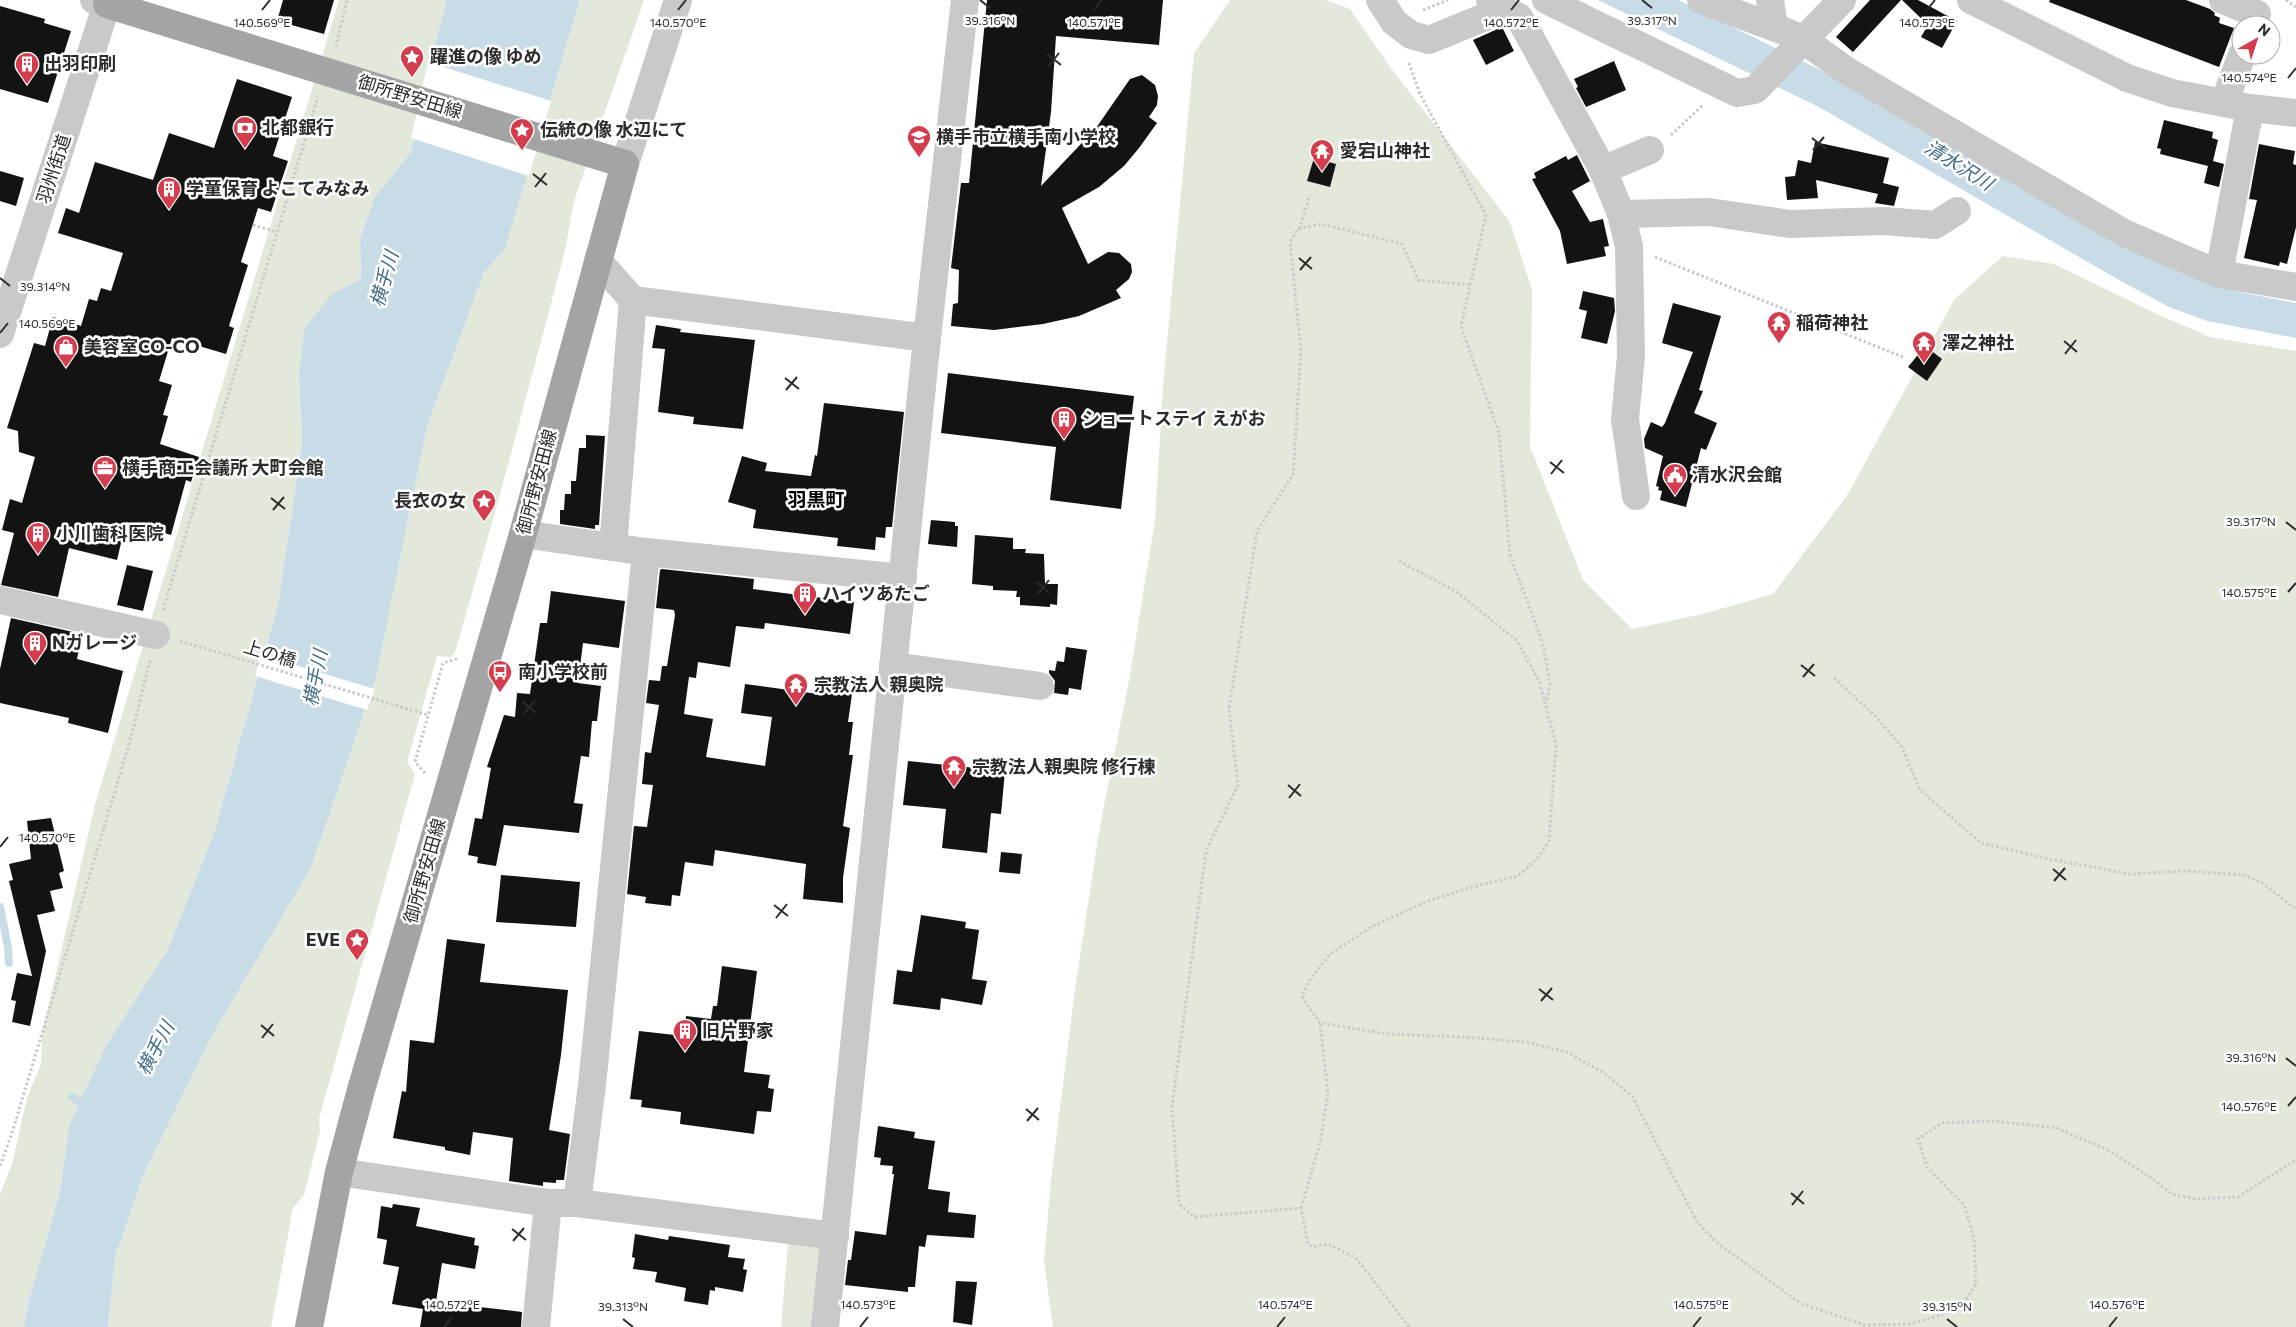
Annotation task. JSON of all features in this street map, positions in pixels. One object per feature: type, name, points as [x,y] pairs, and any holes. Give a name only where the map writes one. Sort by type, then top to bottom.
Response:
[{"type":"main road","name":"御所野安田線","points":[[103,1],[338,63],[625,164],[523,534],[360,1090],[340,1172],[309,1327]]},
{"type":"street","points":[[625,164],[678,0]]},
{"type":"street","points":[[826,1327],[902,578],[965,0]]},
{"type":"street","points":[[1546,0],[1717,85],[1737,93],[1755,90],[1842,0]]},
{"type":"street","points":[[1701,0],[1774,27],[1800,45],[2124,233],[2219,274],[2296,287]]},
{"type":"street","points":[[1770,0],[1774,27]]},
{"type":"street","points":[[1971,0],[2127,78],[2172,93],[2237,106],[2296,113]]},
{"type":"street","points":[[2223,0],[2257,15]]},
{"type":"street","name":"羽州街道","points":[[0,334],[103,1]]},
{"type":"street","points":[[1387,11],[1411,35],[1429,40],[1496,5],[1519,17],[1603,170],[1621,214],[1629,246],[1631,356],[1625,419],[1636,496]]},
{"type":"street","points":[[2219,274],[2241,65]]},
{"type":"street","points":[[1603,170],[1650,150]]},
{"type":"street","points":[[1621,214],[1709,212],[1790,224],[1884,221],[1935,225],[1957,212]]},
{"type":"street","points":[[598,261],[633,300],[926,349]]},
{"type":"street","points":[[613,547],[633,300]]},
{"type":"street","points":[[523,534],[646,552],[902,578]]},
{"type":"street","points":[[577,1203],[592,1085],[646,552]]},
{"type":"street","points":[[0,600],[164,637]]},
{"type":"street","points":[[893,666],[1040,686]]},
{"type":"street","points":[[340,1172],[548,1203],[577,1203],[835,1236]]},
{"type":"street","points":[[536,1327],[548,1203]]},
{"type":"path","points":[[338,63],[347,0]]},
{"type":"path","points":[[2286,0],[2296,7]]},
{"type":"path","points":[[1387,11],[1420,94],[1486,215],[1461,326],[1500,433],[1510,556],[1543,644],[1550,685],[1545,705]]},
{"type":"path","points":[[1650,150],[1702,108],[1717,85]]},
{"type":"path","points":[[1300,1208],[1195,1218],[1179,1204],[1172,1107],[1206,851],[1238,786],[1229,708],[1258,531],[1293,475],[1301,350],[1290,242],[1298,229],[1310,195]]},
{"type":"path","points":[[1298,229],[1321,224],[1402,244],[1418,280],[1470,285]]},
{"type":"path","points":[[253,225],[277,232]]},
{"type":"path","points":[[1629,246],[1903,357]]},
{"type":"path","points":[[1400,560],[1457,592],[1517,641],[1539,681],[1556,744],[1549,841],[1537,859],[1518,876],[1472,887],[1401,912],[1371,927],[1330,954],[1309,981],[1302,996],[1320,1023],[1328,1093],[1320,1142],[1300,1208],[1308,1244],[1313,1247],[1328,1244],[1356,1258],[1409,1327]]},
{"type":"path","name":"上の橋","points":[[164,637],[428,715]]},
{"type":"path","points":[[425,773],[415,762],[428,715],[443,663],[458,658]]},
{"type":"path","points":[[1834,678],[1873,714],[1902,747],[1920,790],[1981,843],[2049,859],[2129,874],[2186,871],[2245,875],[2262,883],[2296,909]]},
{"type":"path","points":[[1320,1023],[1387,1034],[1526,1042],[1567,1052],[1604,1073],[1632,1096],[1697,1222],[1716,1242],[1800,1303],[1865,1325],[1910,1324],[1941,1315],[1962,1307],[1976,1284],[1974,1238],[1964,1205],[1927,1167],[1918,1139],[1942,1123],[1992,1121],[2057,1128],[2110,1151],[2154,1179],[2172,1194],[2196,1199],[2238,1197],[2296,1160]]},
{"type":"shaded area","points":[[339,0],[447,0],[433,50],[411,152],[375,197],[360,238],[361,279],[332,294],[299,373],[302,443],[278,605],[215,830],[168,951],[105,1047],[69,1126],[60,1192],[28,1303],[24,1327],[0,1327],[0,1194],[12,1164],[27,1098],[41,1064],[42,1034],[95,804]]},
{"type":"shaded area","points":[[580,0],[644,0],[575,198],[563,259],[455,653],[451,657],[437,656],[407,762],[415,774],[319,1119],[320,1131],[304,1195],[293,1208],[271,1327],[108,1327],[115,1257],[143,1176],[210,1039],[311,868],[376,678],[427,426],[484,273],[505,249]]},
{"type":"shaded area","points":[[1230,0],[1326,0],[1350,9],[1390,67],[1510,222],[1532,290],[1530,446],[1583,580],[1632,629],[1703,614],[1773,594],[1848,494],[1954,300],[2003,256],[2054,264],[2161,316],[2210,337],[2296,351],[2296,1327],[1053,1327],[1044,1262],[1051,1179],[1075,989],[1100,826],[1129,681],[1155,520],[1163,386],[1194,53]]},
{"type":"shaded area","points":[[788,1242],[821,1245],[814,1327],[781,1327]]},
{"type":"water","name":"横手川","points":[[447,0],[580,0],[505,249],[484,273],[427,426],[376,678],[311,868],[210,1039],[143,1176],[115,1257],[108,1327],[24,1327],[28,1303],[60,1192],[69,1126],[105,1047],[168,950],[215,830],[278,605],[302,443],[299,373],[305,328],[332,294],[361,279],[360,238],[375,197],[411,152],[433,50]]},
{"type":"water","name":"清水沢川","points":[[1598,0],[1678,0],[1853,86],[2069,213],[2122,247],[2201,280],[2239,292],[2296,303],[2296,338],[2207,321],[2169,307],[1819,107]]},
{"type":"pier","points":[[428,62],[551,101],[529,176],[411,138]]},
{"type":"pier","points":[[261,655],[375,689],[367,710],[255,676]]},
{"type":"building","points":[[283,0],[334,0],[324,34],[277,21]]},
{"type":"building","points":[[987,0],[1163,0],[1159,45],[1056,36],[1051,112],[1041,186],[1096,128],[1130,79],[1142,75],[1155,85],[1158,96],[1157,105],[1149,117],[1157,123],[1124,166],[1099,187],[1062,208],[1088,264],[1108,252],[1119,253],[1131,264],[1132,272],[1129,279],[1116,290],[1121,298],[1079,316],[1043,324],[994,330],[951,326],[953,304],[958,303],[959,270],[951,268],[961,183],[969,183]]},
{"type":"building","points":[[1870,0],[1901,0],[1853,52],[1836,37]]},
{"type":"building","points":[[1902,0],[1918,0],[1957,21],[1942,48],[1921,37],[1928,25]]},
{"type":"building","points":[[2050,0],[2186,0],[2210,9],[2215,13],[2214,15],[2220,18],[2219,23],[2231,27],[2231,36],[2219,67],[2049,2]]},
{"type":"building","points":[[0,6],[45,19],[44,23],[71,31],[48,103],[0,89]]},
{"type":"building","points":[[1502,27],[1514,51],[1486,65],[1473,40]]},
{"type":"building","points":[[1614,61],[1626,90],[1586,107],[1576,88],[1578,87],[1574,79]]},
{"type":"building","points":[[237,79],[292,97],[273,156],[288,161],[271,212],[258,208],[241,262],[248,265],[229,326],[234,328],[226,354],[172,338],[159,381],[172,385],[163,415],[168,416],[160,444],[199,457],[191,482],[186,480],[171,535],[126,522],[117,560],[69,548],[58,597],[1,585],[14,533],[2,530],[10,499],[22,503],[35,457],[19,452],[18,431],[7,428],[34,343],[45,346],[53,317],[81,326],[89,299],[97,301],[101,288],[111,291],[123,253],[58,233],[66,208],[79,213],[95,162],[153,180],[169,133],[214,148]]},
{"type":"building","points":[[2164,120],[2213,132],[2212,138],[2218,140],[2213,161],[2224,164],[2219,187],[2204,183],[2208,166],[2160,154],[2161,149],[2157,148]]},
{"type":"building","points":[[1815,142],[1889,158],[1883,183],[1899,187],[1894,206],[1875,203],[1878,194],[1816,180],[1818,198],[1787,200],[1785,177],[1795,176],[1798,160],[1811,163]]},
{"type":"building","points":[[2259,144],[2295,151],[2293,164],[2296,165],[2296,227],[2287,264],[2280,262],[2279,266],[2244,258],[2257,200],[2249,199]]},
{"type":"building","points":[[1577,155],[1590,181],[1572,191],[1590,222],[1603,219],[1609,246],[1604,247],[1606,256],[1567,264],[1560,231],[1532,179],[1536,178],[1534,173],[1566,156],[1568,160]]},
{"type":"building","name":"愛宕山神社","points":[[1314,158],[1336,164],[1330,187],[1307,181]]},
{"type":"building","points":[[0,171],[24,178],[16,206],[0,201]]},
{"type":"building","points":[[1583,291],[1614,298],[1615,311],[1607,344],[1581,338],[1587,311],[1579,309]]},
{"type":"building","points":[[1673,303],[1721,316],[1699,390],[1703,391],[1694,413],[1717,423],[1706,450],[1701,448],[1686,507],[1660,500],[1662,491],[1658,490],[1659,487],[1656,486],[1663,456],[1645,448],[1644,439],[1651,422],[1662,427],[1665,423],[1693,352],[1662,343]]},
{"type":"building","points":[[656,325],[681,329],[680,332],[755,340],[743,429],[693,424],[694,417],[658,412],[665,349],[652,348]]},
{"type":"building","name":"澤之神社","points":[[1925,346],[1942,359],[1927,381],[1908,367]]},
{"type":"building","name":"ショートステイ えがお","points":[[948,373],[1134,396],[1121,509],[1050,500],[1056,447],[941,433]]},
{"type":"building","points":[[824,403],[904,412],[892,527],[886,527],[885,538],[876,537],[875,550],[837,546],[838,538],[753,528],[756,510],[728,502],[742,456],[767,463],[765,471],[811,476],[815,455],[817,456]]},
{"type":"building","points":[[586,435],[605,436],[599,525],[595,525],[595,529],[560,524],[560,510],[564,510],[565,494],[571,494],[571,481],[576,481],[579,448],[586,448]]},
{"type":"building","points":[[931,520],[955,522],[955,526],[958,526],[957,547],[928,544]]},
{"type":"building","points":[[975,535],[1013,538],[1013,549],[1026,549],[1025,553],[1044,554],[1045,584],[1058,584],[1057,605],[1050,604],[1050,607],[1020,605],[1020,597],[1016,597],[1017,591],[993,590],[993,586],[972,584]]},
{"type":"building","points":[[127,565],[153,571],[143,611],[117,605]]},
{"type":"building","points":[[660,570],[754,579],[753,589],[854,602],[850,634],[765,623],[764,629],[736,626],[730,667],[698,662],[696,678],[689,677],[684,714],[713,719],[706,757],[765,766],[772,717],[741,713],[745,684],[818,694],[818,689],[825,689],[825,685],[849,689],[848,694],[852,694],[848,722],[853,722],[849,755],[853,755],[843,826],[850,828],[843,878],[843,903],[803,899],[806,864],[715,850],[713,866],[685,862],[680,896],[672,895],[671,906],[645,903],[646,897],[627,894],[634,826],[647,827],[653,785],[642,784],[645,752],[651,753],[659,705],[646,703],[649,680],[660,681],[662,666],[667,666],[675,615],[674,610],[656,608]]},
{"type":"building","points":[[551,591],[625,601],[619,648],[583,643],[578,683],[601,686],[597,721],[592,721],[589,757],[581,756],[574,803],[583,804],[579,833],[504,825],[496,866],[477,863],[478,857],[468,855],[475,818],[482,819],[491,768],[487,767],[504,715],[515,717],[517,693],[530,694],[540,623],[547,623]]},
{"type":"building","name":"Nガレージ","points":[[11,618],[82,634],[77,659],[123,671],[108,733],[68,723],[69,718],[0,703],[0,669]]},
{"type":"building","points":[[1066,647],[1087,650],[1081,690],[1069,688],[1068,695],[1054,693],[1055,681],[1049,673],[1049,670],[1055,671],[1057,661],[1064,662]]},
{"type":"building","name":"宗教法人親奥院 修行棟","points":[[908,761],[1005,771],[1001,814],[991,813],[987,853],[942,848],[946,809],[903,805]]},
{"type":"building","points":[[51,818],[64,871],[59,873],[63,888],[50,891],[55,911],[37,915],[46,951],[30,1026],[12,1022],[16,1001],[11,1000],[17,973],[32,976],[9,881],[13,880],[9,864],[31,859],[27,821]]},
{"type":"building","points":[[1001,852],[1022,854],[1020,874],[999,872]]},
{"type":"building","points":[[501,875],[580,882],[576,927],[496,922]]},
{"type":"building","points":[[921,915],[966,922],[965,928],[979,930],[972,979],[987,981],[982,1005],[941,998],[940,1010],[893,1004],[897,970],[912,972]]},
{"type":"building","points":[[447,939],[485,944],[480,982],[568,990],[561,1055],[549,1130],[570,1134],[564,1180],[556,1180],[556,1183],[543,1182],[543,1186],[509,1181],[513,1138],[473,1132],[470,1155],[445,1150],[445,1147],[393,1138],[402,1091],[406,1092],[410,1040],[434,1043]]},
{"type":"building","name":"旧片野家","points":[[722,966],[757,971],[744,1072],[770,1075],[768,1088],[774,1089],[771,1112],[757,1111],[754,1134],[680,1124],[681,1112],[641,1107],[642,1100],[630,1099],[639,1031],[684,1036],[686,1016],[711,1019],[713,1006],[717,1006]]},
{"type":"building","points":[[878,1126],[915,1132],[914,1138],[935,1141],[928,1189],[950,1192],[948,1212],[976,1215],[974,1238],[927,1235],[925,1247],[919,1246],[915,1287],[908,1287],[908,1292],[845,1285],[848,1260],[851,1260],[855,1231],[886,1235],[894,1174],[892,1174],[893,1166],[880,1165],[881,1158],[874,1157]]},
{"type":"building","points":[[393,1204],[420,1208],[416,1226],[475,1238],[474,1245],[479,1246],[475,1269],[442,1263],[436,1302],[522,1312],[521,1327],[420,1327],[423,1309],[392,1304],[399,1267],[383,1264],[387,1240],[377,1238],[381,1206],[392,1208]]},
{"type":"building","points":[[635,1234],[668,1240],[669,1236],[730,1245],[728,1257],[745,1259],[743,1269],[747,1270],[743,1292],[715,1287],[715,1291],[710,1290],[708,1305],[684,1301],[686,1288],[655,1282],[657,1272],[633,1269],[635,1258],[632,1257]]},
{"type":"building","points":[[956,1281],[977,1282],[972,1325],[953,1322]]},
{"type":"waterway","points":[[0,907],[8,947],[9,963]]},
{"type":"waterway","points":[[72,1097],[88,1106]]},
{"type":"place","name":"躍進の像 ゆめ","points":[[412,78]]},
{"type":"place","name":"出羽印刷","points":[[27,85]]},
{"type":"place","name":"北都銀行","points":[[245,149]]},
{"type":"place","name":"伝統の像 水辺にて","points":[[522,151]]},
{"type":"place","name":"横手市立横手南小学校","points":[[919,158]]},
{"type":"place","name":"愛宕山神社","points":[[1322,172]]},
{"type":"place","name":"学童保育 よこてみなみ","points":[[169,210]]},
{"type":"place","name":"稲荷神社","points":[[1779,344]]},
{"type":"place","name":"澤之神社","points":[[1924,364]]},
{"type":"place","name":"美容室CO-CO","points":[[66,368]]},
{"type":"place","name":"ショートステイ えがお","points":[[1064,440]]},
{"type":"place","name":"横手商工会議所 大町会館","points":[[105,489]]},
{"type":"place","name":"清水沢会館","points":[[1675,496]]},
{"type":"place","name":"長衣の女","points":[[484,522]]},
{"type":"place","name":"小川歯科医院","points":[[38,555]]},
{"type":"place","name":"ハイツあたご","points":[[805,615]]},
{"type":"place","name":"Nガレージ","points":[[35,664]]},
{"type":"place","name":"南小学校前","points":[[500,693]]},
{"type":"place","name":"宗教法人 親奥院","points":[[796,706]]},
{"type":"place","name":"宗教法人親奥院 修行棟","points":[[954,788]]},
{"type":"place","name":"EVE","points":[[357,961]]},
{"type":"place","name":"旧片野家","points":[[685,1052]]},
{"type":"district","name":"羽黒町","points":[[816,499]]}]
